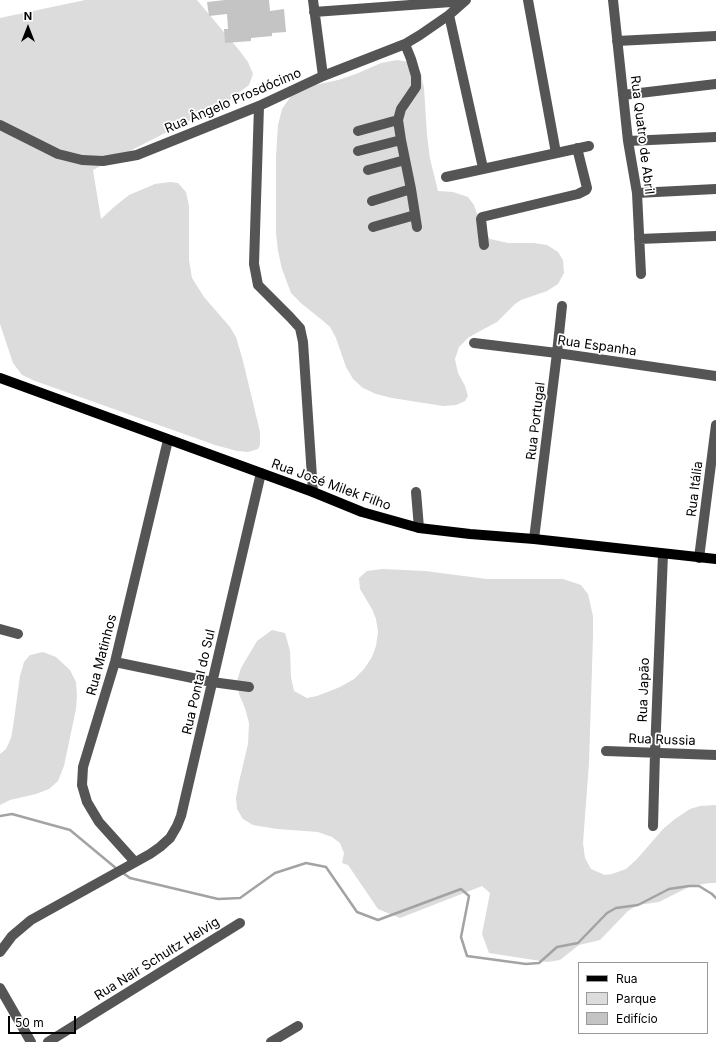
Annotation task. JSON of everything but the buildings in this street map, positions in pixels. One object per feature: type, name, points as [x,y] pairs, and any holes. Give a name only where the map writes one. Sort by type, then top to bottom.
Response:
[{"type":"main road","name":"Rua José Milek Filho","points":[[0,378],[313,492],[362,512],[418,528],[534,539],[716,560]]},
{"type":"street","points":[[313,0],[323,76]]},
{"type":"street","points":[[314,12],[466,0]]},
{"type":"street","name":"Rua Ângelo Prosdócimo","points":[[0,125],[58,154],[82,160],[103,161],[137,155],[259,106],[323,76],[404,44],[449,15],[466,0]]},
{"type":"street","points":[[528,0],[556,153]]},
{"type":"street","name":"Rua Quatro de Abril","points":[[613,0],[628,141],[637,193],[641,274]]},
{"type":"street","points":[[449,15],[483,168]]},
{"type":"street","points":[[617,41],[716,36]]},
{"type":"street","points":[[404,44],[411,59],[416,76],[416,87],[401,109],[398,120],[417,227]]},
{"type":"street","points":[[623,95],[716,84]]},
{"type":"street","points":[[259,106],[254,264],[258,285],[300,328],[303,342],[313,492]]},
{"type":"street","points":[[358,131],[398,120]]},
{"type":"street","points":[[628,141],[716,137]]},
{"type":"street","points":[[358,151],[401,140]]},
{"type":"street","points":[[446,176],[589,146]]},
{"type":"street","points":[[484,245],[480,219],[482,217],[578,194],[586,190],[587,188],[577,148]]},
{"type":"street","points":[[368,170],[405,160]]},
{"type":"street","points":[[372,201],[411,189]]},
{"type":"street","points":[[637,193],[716,189]]},
{"type":"street","points":[[374,227],[415,215]]},
{"type":"street","points":[[639,239],[716,236]]},
{"type":"street","name":"Rua Portugal","points":[[534,539],[562,306]]},
{"type":"street","name":"Rua Espanha","points":[[474,343],[557,353],[716,376]]},
{"type":"street","name":"Rua Itália","points":[[700,558],[716,425]]},
{"type":"street","name":"Rua Matinhos","points":[[135,862],[99,822],[87,802],[82,785],[83,767],[116,662],[168,440]]},
{"type":"street","name":"Rua Pontal do Sul","points":[[0,952],[12,936],[31,920],[160,847],[170,838],[177,826],[181,816],[261,474]]},
{"type":"street","points":[[416,492],[418,528]]},
{"type":"street","name":"Rua Japão","points":[[653,826],[663,554]]},
{"type":"street","points":[[0,629],[18,634]]},
{"type":"street","points":[[116,662],[212,682],[249,687]]},
{"type":"street","name":"Rua Russia","points":[[606,751],[716,755]]},
{"type":"street","name":"Rua Nair Schultz Helvig","points":[[48,1042],[240,923]]},
{"type":"street","points":[[0,988],[31,1042]]},
{"type":"street","points":[[271,1042],[298,1026]]},
{"type":"green space","points":[[85,0],[197,0],[239,50],[248,62],[253,74],[249,85],[229,100],[93,170],[101,219],[129,195],[155,184],[170,182],[178,183],[186,192],[189,206],[189,260],[192,278],[204,297],[230,327],[236,337],[260,432],[260,445],[258,449],[248,452],[237,451],[215,445],[35,381],[22,375],[13,363],[0,324],[0,18]]},
{"type":"green space","points":[[397,60],[410,62],[421,74],[424,88],[430,159],[438,191],[453,192],[468,197],[474,205],[482,228],[490,239],[508,243],[534,243],[547,245],[558,252],[563,260],[564,273],[558,284],[547,291],[521,300],[497,322],[469,337],[459,347],[455,359],[458,373],[465,386],[468,396],[465,401],[456,405],[443,406],[392,398],[376,394],[363,388],[353,379],[346,367],[336,338],[330,327],[291,293],[282,269],[278,251],[276,233],[276,156],[278,125],[282,109],[291,96],[315,85],[338,80],[381,63]]},
{"type":"green space","points":[[382,569],[425,571],[487,579],[563,579],[581,585],[588,594],[593,616],[589,763],[583,843],[585,858],[591,869],[605,875],[626,869],[637,859],[663,829],[675,819],[690,809],[700,806],[716,805],[716,883],[691,886],[659,902],[638,905],[628,911],[600,940],[579,945],[560,960],[547,962],[489,953],[482,934],[490,893],[482,886],[400,918],[378,909],[348,865],[342,863],[344,853],[340,843],[332,837],[318,832],[277,829],[253,825],[243,819],[237,809],[236,798],[248,744],[249,723],[239,694],[237,681],[241,668],[257,641],[272,630],[285,633],[290,651],[291,677],[294,691],[307,698],[317,696],[340,687],[354,679],[364,669],[372,657],[376,646],[378,632],[376,619],[372,609],[360,589],[359,578],[367,571]]},
{"type":"green space","points":[[43,652],[56,657],[70,670],[76,682],[76,709],[64,766],[58,781],[49,789],[36,794],[10,800],[0,805],[0,754],[6,749],[11,738],[20,676],[24,662],[30,655]]},
{"type":"waterway","points":[[0,816],[12,814],[70,830],[117,869]]},
{"type":"waterway","points":[[123,873],[130,878],[218,899],[240,898],[275,873],[306,863],[326,867],[357,912],[378,920],[461,889],[469,896],[461,937],[467,956],[526,964],[539,963],[557,947],[578,943],[607,913],[616,908],[638,905],[669,889],[699,886],[716,898]]}]
